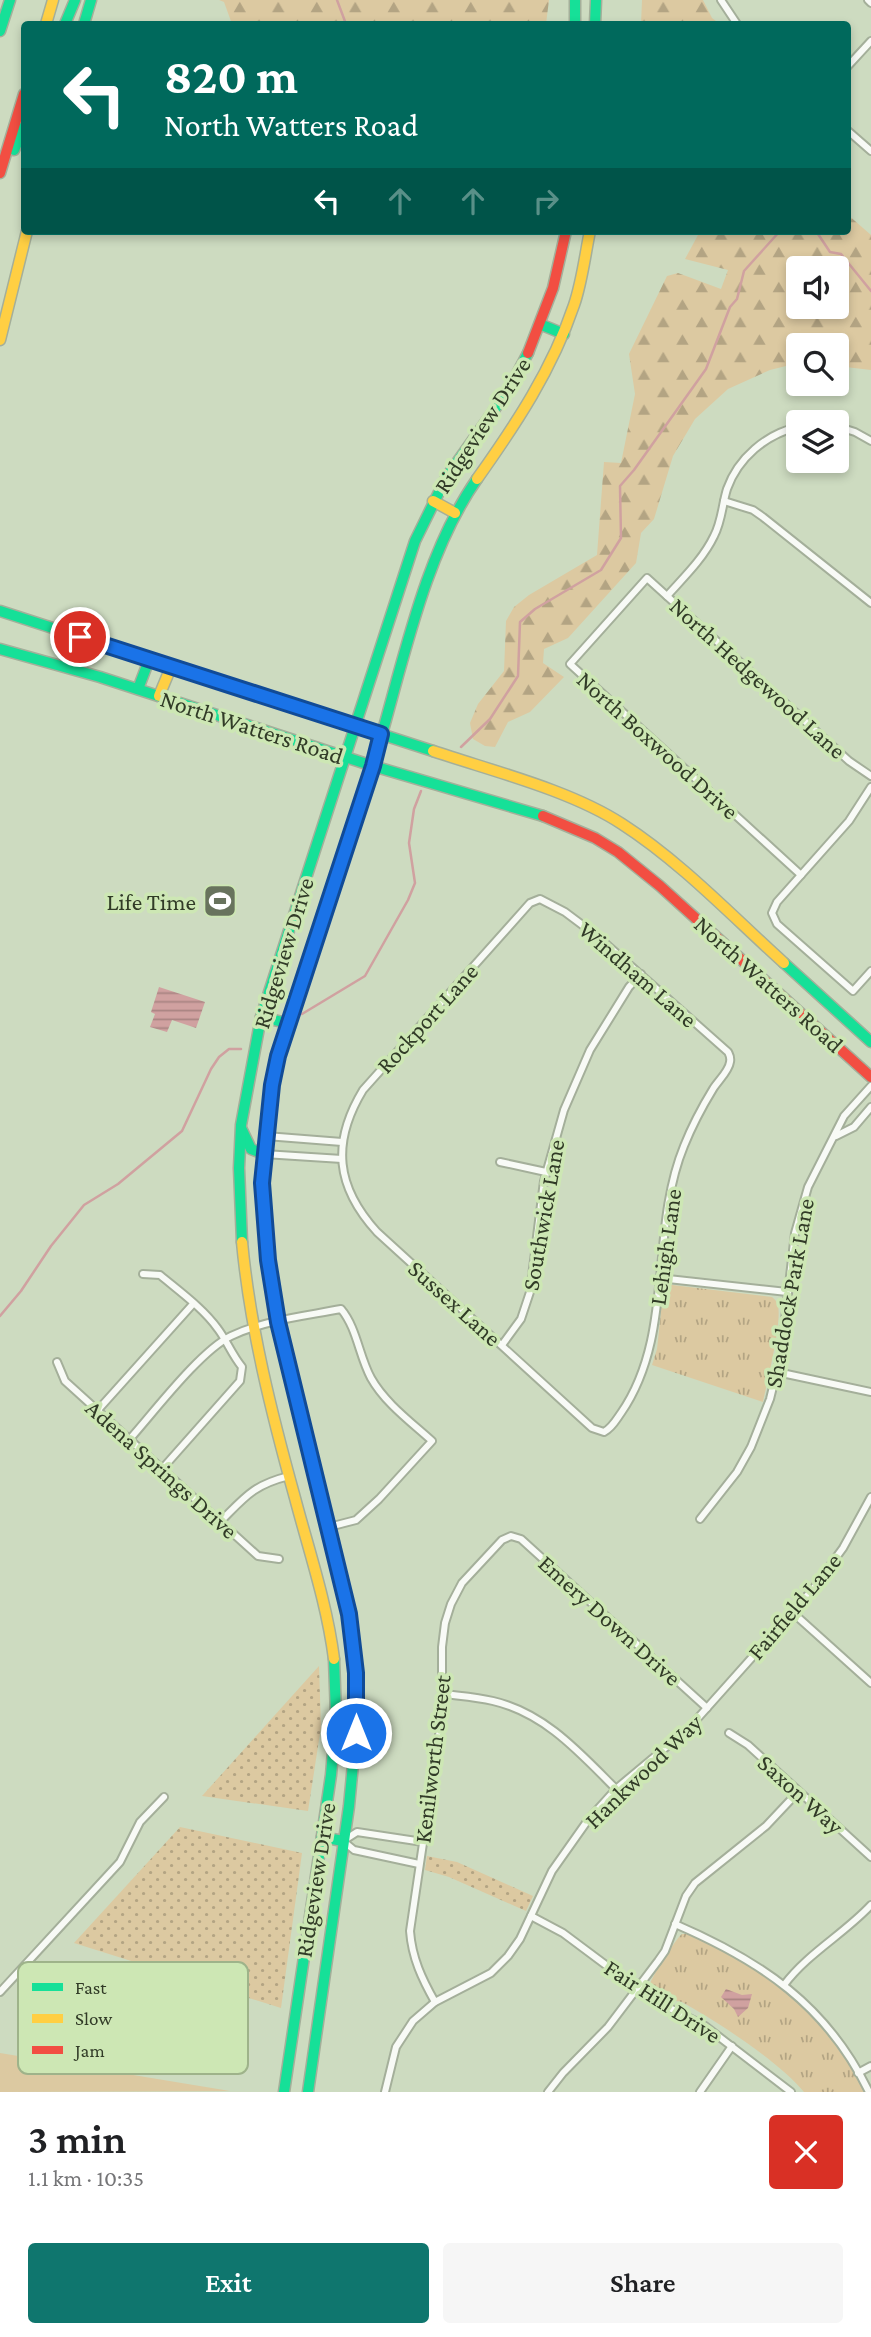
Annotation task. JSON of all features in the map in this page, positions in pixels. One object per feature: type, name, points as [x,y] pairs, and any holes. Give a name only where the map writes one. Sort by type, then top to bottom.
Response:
[{"type":"main road","points":[[0,31],[10,0]]},
{"type":"main road","points":[[47,21],[54,0]]},
{"type":"main road","points":[[66,21],[75,0]]},
{"type":"main road","points":[[84,21],[91,0]]},
{"type":"main road","points":[[575,0],[575,21]]},
{"type":"main road","points":[[595,21],[596,0]]},
{"type":"main road","points":[[0,173],[21,104]]},
{"type":"main road","points":[[0,183],[21,134]]},
{"type":"main road","points":[[0,340],[26,235]]},
{"type":"main road","name":"Ridgeview Drive","points":[[284,2092],[322,1837],[333,1751],[336,1692],[329,1628],[289,1476],[256,1327],[240,1221],[241,1127],[261,1017],[415,541],[433,501],[457,461],[509,389],[542,324],[557,275],[565,235]]},
{"type":"main road","name":"Ridgeview Drive","points":[[308,2092],[349,1806],[356,1733],[356,1673],[349,1614],[278,1322],[268,1260],[262,1183],[272,1085],[287,1023],[373,766],[430,572],[455,513],[473,481],[531,399],[564,334],[579,292],[589,235]]},
{"type":"main road","points":[[542,324],[564,334]]},
{"type":"main road","points":[[433,501],[455,513]]},
{"type":"main road","name":"North Watters Road","points":[[0,611],[354,724],[556,793],[622,824],[669,859],[871,1042]]},
{"type":"main road","name":"North Watters Road","points":[[0,649],[138,689],[373,766],[530,811],[595,838],[618,852],[660,886],[871,1077]]},
{"type":"main road","points":[[138,689],[149,660]]},
{"type":"main road","points":[[159,696],[171,667]]},
{"type":"main road","points":[[261,1017],[287,1023]]},
{"type":"main road","points":[[241,1127],[248,1145],[256,1152],[264,1154]]},
{"type":"main road","points":[[322,1837],[343,1841]]},
{"type":"street","points":[[721,0],[735,21]]},
{"type":"street","points":[[851,63],[871,41]]},
{"type":"street","points":[[851,134],[871,151]]},
{"type":"street","points":[[849,430],[871,441]]},
{"type":"street","points":[[667,596],[708,548],[721,518],[724,500],[735,472],[754,449],[786,431]]},
{"type":"street","points":[[724,500],[753,510],[763,517],[871,603]]},
{"type":"street","name":"North Hedgewood Lane","points":[[647,578],[849,761],[871,776]]},
{"type":"street","name":"North Boxwood Drive","points":[[647,578],[570,664],[802,875]]},
{"type":"street","points":[[871,787],[858,810],[772,910],[774,920],[853,991],[871,971]]},
{"type":"street","name":"Windham Lane","points":[[536,900],[545,900],[578,921],[728,1052],[731,1059]]},
{"type":"street","name":"Rockport Lane","points":[[341,1150],[350,1114],[363,1090],[530,903],[536,900]]},
{"type":"street","name":"Southwick Lane","points":[[502,1345],[521,1319],[530,1292],[535,1238],[554,1138],[580,1071],[606,1022],[641,974]]},
{"type":"street","name":"Lehigh Lane","points":[[602,1432],[611,1427],[634,1393],[642,1374],[651,1343],[668,1204],[682,1150],[704,1104],[729,1067],[731,1059]]},
{"type":"street","name":"Shaddock Park Lane","points":[[700,1520],[723,1492],[751,1447],[769,1399],[777,1372],[794,1233],[803,1199],[844,1116],[871,1086]]},
{"type":"street","name":"Shaddock Park Lane","points":[[835,1138],[853,1126],[871,1107]]},
{"type":"street","points":[[266,1136],[342,1142]]},
{"type":"street","name":"Sussex Lane","points":[[341,1150],[350,1195],[367,1222],[592,1428],[602,1432]]},
{"type":"street","points":[[264,1154],[342,1159]]},
{"type":"street","points":[[500,1162],[546,1172]]},
{"type":"street","points":[[143,1274],[160,1275],[193,1304],[218,1329],[233,1357],[242,1367],[240,1381],[162,1469]]},
{"type":"street","points":[[659,1278],[787,1292]]},
{"type":"street","points":[[97,1411],[193,1304]]},
{"type":"street","points":[[129,1440],[210,1350],[224,1340],[256,1327],[341,1308],[349,1318],[371,1379],[388,1401],[432,1441],[356,1520],[328,1527]]},
{"type":"street","name":"Adena Springs Drive","points":[[57,1362],[65,1381],[258,1556],[279,1559]]},
{"type":"street","points":[[777,1372],[871,1392]]},
{"type":"street","points":[[220,1522],[249,1493],[267,1482],[289,1476]]},
{"type":"street","name":"Fairfield Lane","points":[[707,1708],[832,1564],[871,1497]]},
{"type":"street","points":[[863,1513],[871,1518]]},
{"type":"street","name":"Kenilworth Street","points":[[435,2002],[419,1972],[411,1946],[411,1919],[444,1694],[443,1639],[451,1604],[462,1583],[502,1540],[511,1536]]},
{"type":"street","name":"Emery Down Drive","points":[[511,1536],[521,1539],[707,1708]]},
{"type":"street","points":[[792,1612],[871,1683]]},
{"type":"street","points":[[444,1694],[494,1701],[538,1719],[574,1747],[617,1789]]},
{"type":"street","name":"Hankwood Way","points":[[385,2092],[400,2040],[413,2021],[435,2002],[481,1979],[500,1966],[514,1948],[552,1871],[569,1844],[617,1789],[676,1740],[707,1708]]},
{"type":"street","name":"Saxon Way","points":[[729,1732],[748,1745],[871,1857]]},
{"type":"street","points":[[548,2092],[608,2027],[665,1951],[686,1896],[695,1883],[766,1826],[798,1791]]},
{"type":"street","points":[[28,1962],[120,1862],[140,1822],[164,1797]]},
{"type":"street","points":[[419,1864],[354,1850],[343,1841],[357,1832],[423,1842]]},
{"type":"street","points":[[784,1984],[871,1905]]},
{"type":"street","name":"Fair Hill Drive","points":[[531,1916],[563,1933],[636,1988],[705,2026],[791,2092]]},
{"type":"street","points":[[675,1924],[730,1948],[784,1984],[825,2025],[869,2092]]},
{"type":"street","points":[[0,1992],[18,1972]]},
{"type":"street","points":[[699,2092],[732,2046]]},
{"type":"street","points":[[858,2073],[871,2066]]},
{"type":"green space","points":[[219,0],[549,0],[546,21],[231,21],[224,2]]},
{"type":"green space","points":[[642,0],[703,0],[716,21],[641,21]]},
{"type":"green space","points":[[851,218],[871,235],[871,370],[849,367],[849,333],[786,333],[786,366],[770,370],[728,389],[695,419],[673,456],[654,519],[641,533],[636,563],[568,638],[544,649],[543,663],[564,677],[530,712],[508,722],[495,747],[485,746],[473,739],[470,723],[478,704],[504,671],[506,621],[514,607],[529,595],[597,555],[604,462],[621,463],[635,394],[629,354],[667,276],[678,273],[721,289],[728,270],[685,259],[698,235],[851,235]]},
{"type":"green space","points":[[664,1284],[772,1297],[776,1301],[778,1325],[763,1402],[652,1365],[657,1349]]},
{"type":"green space","points":[[319,1666],[321,1727],[308,1811],[202,1796]]},
{"type":"green space","points":[[180,1827],[302,1853],[281,2008],[248,1998],[248,1962],[135,1962],[74,1943]]},
{"type":"green space","points":[[427,1856],[457,1862],[533,1896],[526,1911],[449,1877],[425,1870]]},
{"type":"green space","points":[[682,1934],[688,1934],[732,1954],[791,1996],[825,2031],[864,2092],[804,2092],[779,2068],[730,2031],[682,2002],[655,1992],[650,1984],[651,1980]]},
{"type":"green space","points":[[0,2053],[18,2056],[18,2074],[127,2074],[230,2091],[0,2092]]},
{"type":"shaded area","points":[[159,987],[205,1002],[196,1028],[172,1020],[167,1032],[150,1027],[155,1014],[151,1012]]},
{"type":"shaded area","points":[[726,1989],[742,1995],[752,1994],[748,2008],[738,2017],[734,2009],[721,1997]]},
{"type":"waterway","points":[[337,0],[345,21]]},
{"type":"waterway","points":[[461,747],[490,719],[518,676],[520,622],[535,609],[601,570],[621,538],[620,486],[706,369],[730,307],[737,299],[744,271],[776,235]]},
{"type":"waterway","points":[[819,235],[830,252],[841,254],[871,291]]},
{"type":"waterway","points":[[302,1014],[365,976],[408,900],[415,883],[409,843],[414,809],[421,791]]},
{"type":"waterway","points":[[0,1316],[84,1205],[118,1184],[182,1131],[219,1057],[229,1049],[241,1049]]},
{"type":"traffic: fast","points":[[0,31],[10,0]]},
{"type":"traffic: fast","points":[[66,21],[75,0]]},
{"type":"traffic: fast","points":[[85,21],[91,0]]},
{"type":"traffic: fast","points":[[575,0],[575,21]]},
{"type":"traffic: fast","points":[[595,21],[596,0]]},
{"type":"traffic: fast","points":[[14,150],[21,134]]},
{"type":"traffic: fast","points":[[542,325],[564,334]]},
{"type":"traffic: fast","points":[[242,1242],[239,1168],[241,1125],[261,1017],[415,541],[446,478],[509,389],[528,353]]},
{"type":"traffic: fast","points":[[308,960],[372,768],[427,581],[441,545],[477,479]]},
{"type":"traffic: fast","points":[[0,611],[433,751]]},
{"type":"traffic: fast","points":[[0,649],[100,677],[373,766],[543,816]]},
{"type":"traffic: fast","points":[[138,689],[149,660]]},
{"type":"traffic: fast","points":[[784,963],[871,1042]]},
{"type":"traffic: fast","points":[[261,1017],[287,1023]]},
{"type":"traffic: fast","points":[[242,1130],[251,1149],[264,1154]]},
{"type":"traffic: fast","points":[[282,1340],[349,1614],[356,1673],[356,1733],[349,1806],[308,2092]]},
{"type":"traffic: fast","points":[[284,2092],[331,1775],[336,1716],[334,1659]]},
{"type":"traffic: fast","points":[[322,1837],[343,1841]]},
{"type":"traffic: slow","points":[[47,21],[53,0]]},
{"type":"traffic: slow","points":[[0,340],[26,235]]},
{"type":"traffic: slow","points":[[477,479],[519,417],[555,352],[577,296],[589,235]]},
{"type":"traffic: slow","points":[[433,501],[455,513]]},
{"type":"traffic: slow","points":[[159,696],[171,667]]},
{"type":"traffic: slow","points":[[433,751],[555,791],[622,824],[665,855],[706,890],[784,963]]},
{"type":"traffic: slow","points":[[282,1340],[266,1245],[264,1148],[275,1068],[308,960]]},
{"type":"traffic: slow","points":[[242,1242],[250,1307],[263,1371],[322,1598],[334,1659]]},
{"type":"traffic: jam","points":[[0,173],[21,104]]},
{"type":"traffic: jam","points":[[528,353],[553,288],[565,235]]},
{"type":"traffic: jam","points":[[543,816],[595,838],[618,852],[660,886],[871,1077]]},
{"type":"place","name":"Life Time","points":[[220,901]]},
{"type":"route","points":[[80,637],[381,734],[373,766],[278,1056],[272,1085],[262,1183],[268,1260],[278,1322],[349,1614],[356,1673],[356,1733]]}]
